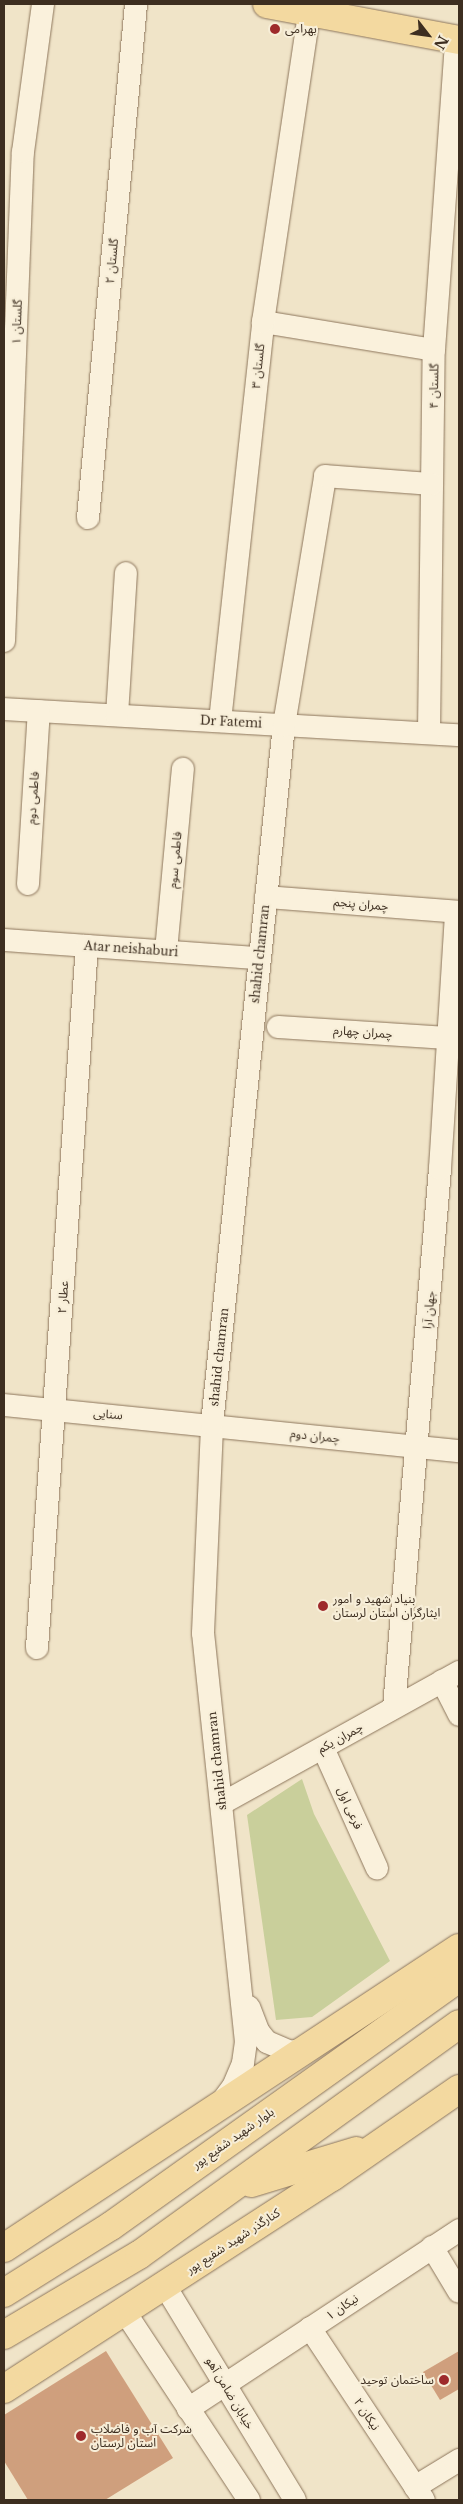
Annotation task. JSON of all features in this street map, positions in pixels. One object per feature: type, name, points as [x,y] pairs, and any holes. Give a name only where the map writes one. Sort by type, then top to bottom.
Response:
[{"type":"main road","points":[[267,4],[458,40]]},
{"type":"main road","points":[[4,2248],[214,2112],[459,1948]]},
{"type":"main road","name":"بلوار شهید شفیع پور","points":[[4,2293],[111,2226],[459,1978]]},
{"type":"main road","points":[[4,2335],[110,2274],[459,2024]]},
{"type":"main road","name":"کنارگذر شهید شفیع پور","points":[[4,2389],[332,2177],[372,2146],[459,2089]]},
{"type":"main road","points":[[231,2189],[372,2146]]},
{"type":"street","name":"گلستان ۱","points":[[4,641],[14,152],[43,4]]},
{"type":"street","name":"گلستان ۲","points":[[88,518],[136,4]]},
{"type":"street","name":"گلستان ۳","points":[[220,721],[262,322],[309,13]]},
{"type":"street","name":"گلستان ۴","points":[[429,733],[434,350],[458,40]]},
{"type":"street","points":[[262,322],[434,350]]},
{"type":"street","name":"shahid chamran","points":[[242,1990],[203,1633],[212,1424],[258,958],[284,725],[325,476],[432,484]]},
{"type":"street","points":[[117,715],[126,572]]},
{"type":"street","name":"Dr Fatemi","points":[[4,709],[459,735]]},
{"type":"street","name":"فاطمی دوم","points":[[28,884],[39,711]]},
{"type":"street","name":"فاطمی سوم","points":[[166,951],[183,769]]},
{"type":"street","name":"چمران پنجم","points":[[266,896],[458,912]]},
{"type":"street","name":"جهان آرا","points":[[394,1707],[418,1447],[458,912]]},
{"type":"street","name":"Atar neishaburi","points":[[4,940],[258,958]]},
{"type":"street","name":"عطار ۲","points":[[37,1648],[88,946]]},
{"type":"street","name":"چمران چهارم","points":[[278,1027],[448,1038]]},
{"type":"street","name":"سنایی","points":[[4,1405],[212,1424]]},
{"type":"street","name":"چمران دوم","points":[[212,1424],[459,1452]]},
{"type":"street","points":[[451,1677],[459,1715]]},
{"type":"street","name":"چمران یکم","points":[[221,1804],[451,1677]]},
{"type":"street","name":"فرعی اول","points":[[323,1748],[377,1868]]},
{"type":"street","points":[[242,1990],[258,2031],[267,2042],[291,2052],[309,2048]]},
{"type":"street","points":[[214,2112],[233,2087],[243,2063],[246,2042],[242,1990]]},
{"type":"street","name":"نیکان ۱","points":[[188,2409],[226,2386],[459,2230]]},
{"type":"street","points":[[432,2247],[459,2292]]},
{"type":"street","name":"خیابان ضامن آهو","points":[[165,2286],[295,2500]]},
{"type":"street","points":[[125,2312],[248,2500]]},
{"type":"street","name":"نیکان ۲","points":[[310,2328],[420,2494]]},
{"type":"street","points":[[420,2494],[459,2460]]},
{"type":"green space","points":[[302,1779],[314,1814],[390,1961],[312,2017],[276,2020],[247,1815]]},
{"type":"building","name":"شرکت آب و فاضلاب استان لرستان","points":[[106,2351],[173,2458],[105,2500],[28,2500],[4,2461],[4,2415]]},
{"type":"building","name":"ساختمان توحید","points":[[459,2351],[459,2389],[440,2400],[423,2372]]},
{"type":"place","name":"بهرامی","points":[[275,29]]},
{"type":"place","name":"بنیاد شهید و امور ایثارگران استان لرستان","points":[[323,1606]]},
{"type":"place","name":"ساختمان توحید","points":[[444,2380]]},
{"type":"place","name":"شرکت آب و فاضلاب استان لرستان","points":[[81,2436]]}]
